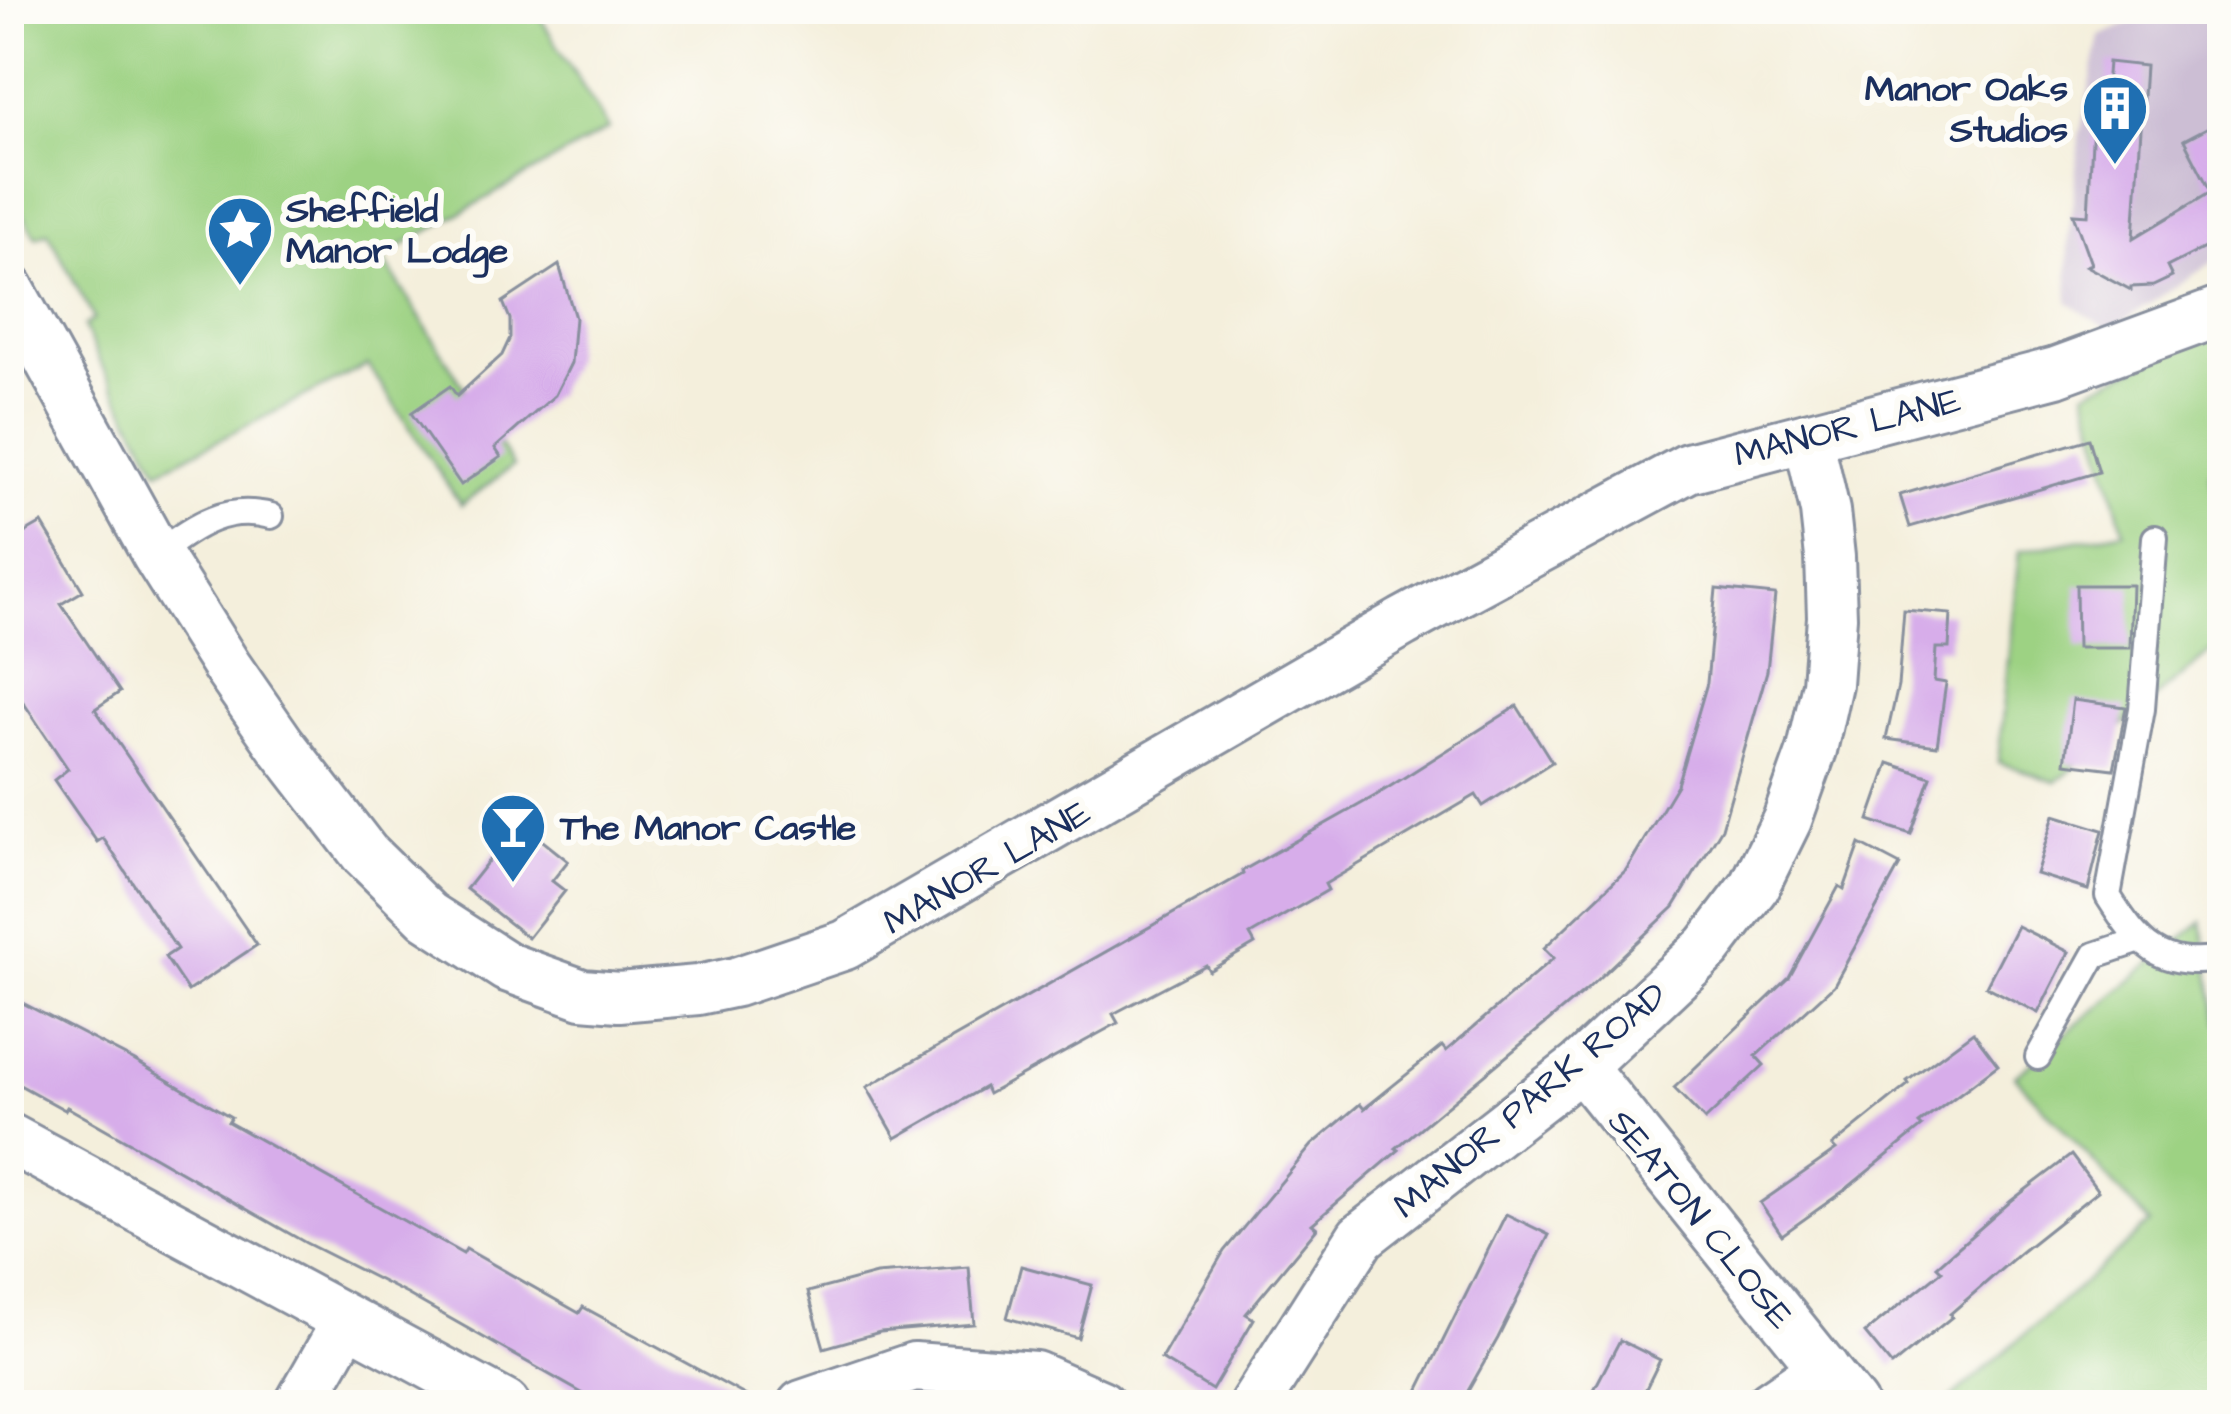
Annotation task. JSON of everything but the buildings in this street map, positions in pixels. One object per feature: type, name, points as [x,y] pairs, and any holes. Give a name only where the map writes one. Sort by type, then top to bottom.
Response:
[{"type":"street","name":"MANOR LANE","points":[[9,288],[156,554],[281,745],[364,854],[447,930],[507,968],[582,994],[619,997],[736,982],[845,945],[1403,622],[1688,468],[2056,372],[2222,311]]},
{"type":"street","name":"MANOR PARK ROAD","points":[[1254,1405],[1361,1237],[1581,1066],[1708,947],[1754,887],[1787,820],[1827,684],[1832,617],[1825,511],[1808,437]]},
{"type":"street","name":"SEATON CLOSE","points":[[1581,1066],[1839,1387],[1770,1405]]},
{"type":"street","points":[[9,1138],[505,1405]]},
{"type":"street","points":[[299,1405],[347,1322]]},
{"type":"street","points":[[802,1405],[914,1367],[1035,1376],[1102,1405]]},
{"type":"lane","points":[[156,554],[210,517],[247,510],[271,516]]},
{"type":"lane","points":[[2155,538],[2142,709],[2108,896],[2137,940],[2188,965],[2222,959]]},
{"type":"lane","points":[[2038,1057],[2095,955],[2137,940]]},
{"type":"shaded area","points":[[2129,9],[2222,9],[2222,256],[2110,330],[2068,303],[2069,237],[2079,137],[2100,36],[2131,23]]},
{"type":"green space","name":"Sheffield Manor Lodge","points":[[9,9],[538,9],[609,129],[382,257],[513,466],[461,505],[368,365],[159,470],[99,361],[84,326],[94,319],[48,232],[36,237],[9,190]]},
{"type":"green space","points":[[2222,333],[2222,469],[2210,473],[2222,519],[2222,642],[2056,782],[1998,762],[2019,551],[2124,531],[2086,391],[2188,343]]},
{"type":"green space","points":[[2202,922],[2218,1023],[2222,1023],[2222,1405],[1944,1405],[2150,1224],[2015,1076]]},
{"type":"place","name":"Manor Oaks Studios","points":[[2115,167]]},
{"type":"place","name":"Sheffield Manor Lodge","points":[[240,288]]},
{"type":"place","name":"The Manor Castle","points":[[513,885]]}]
